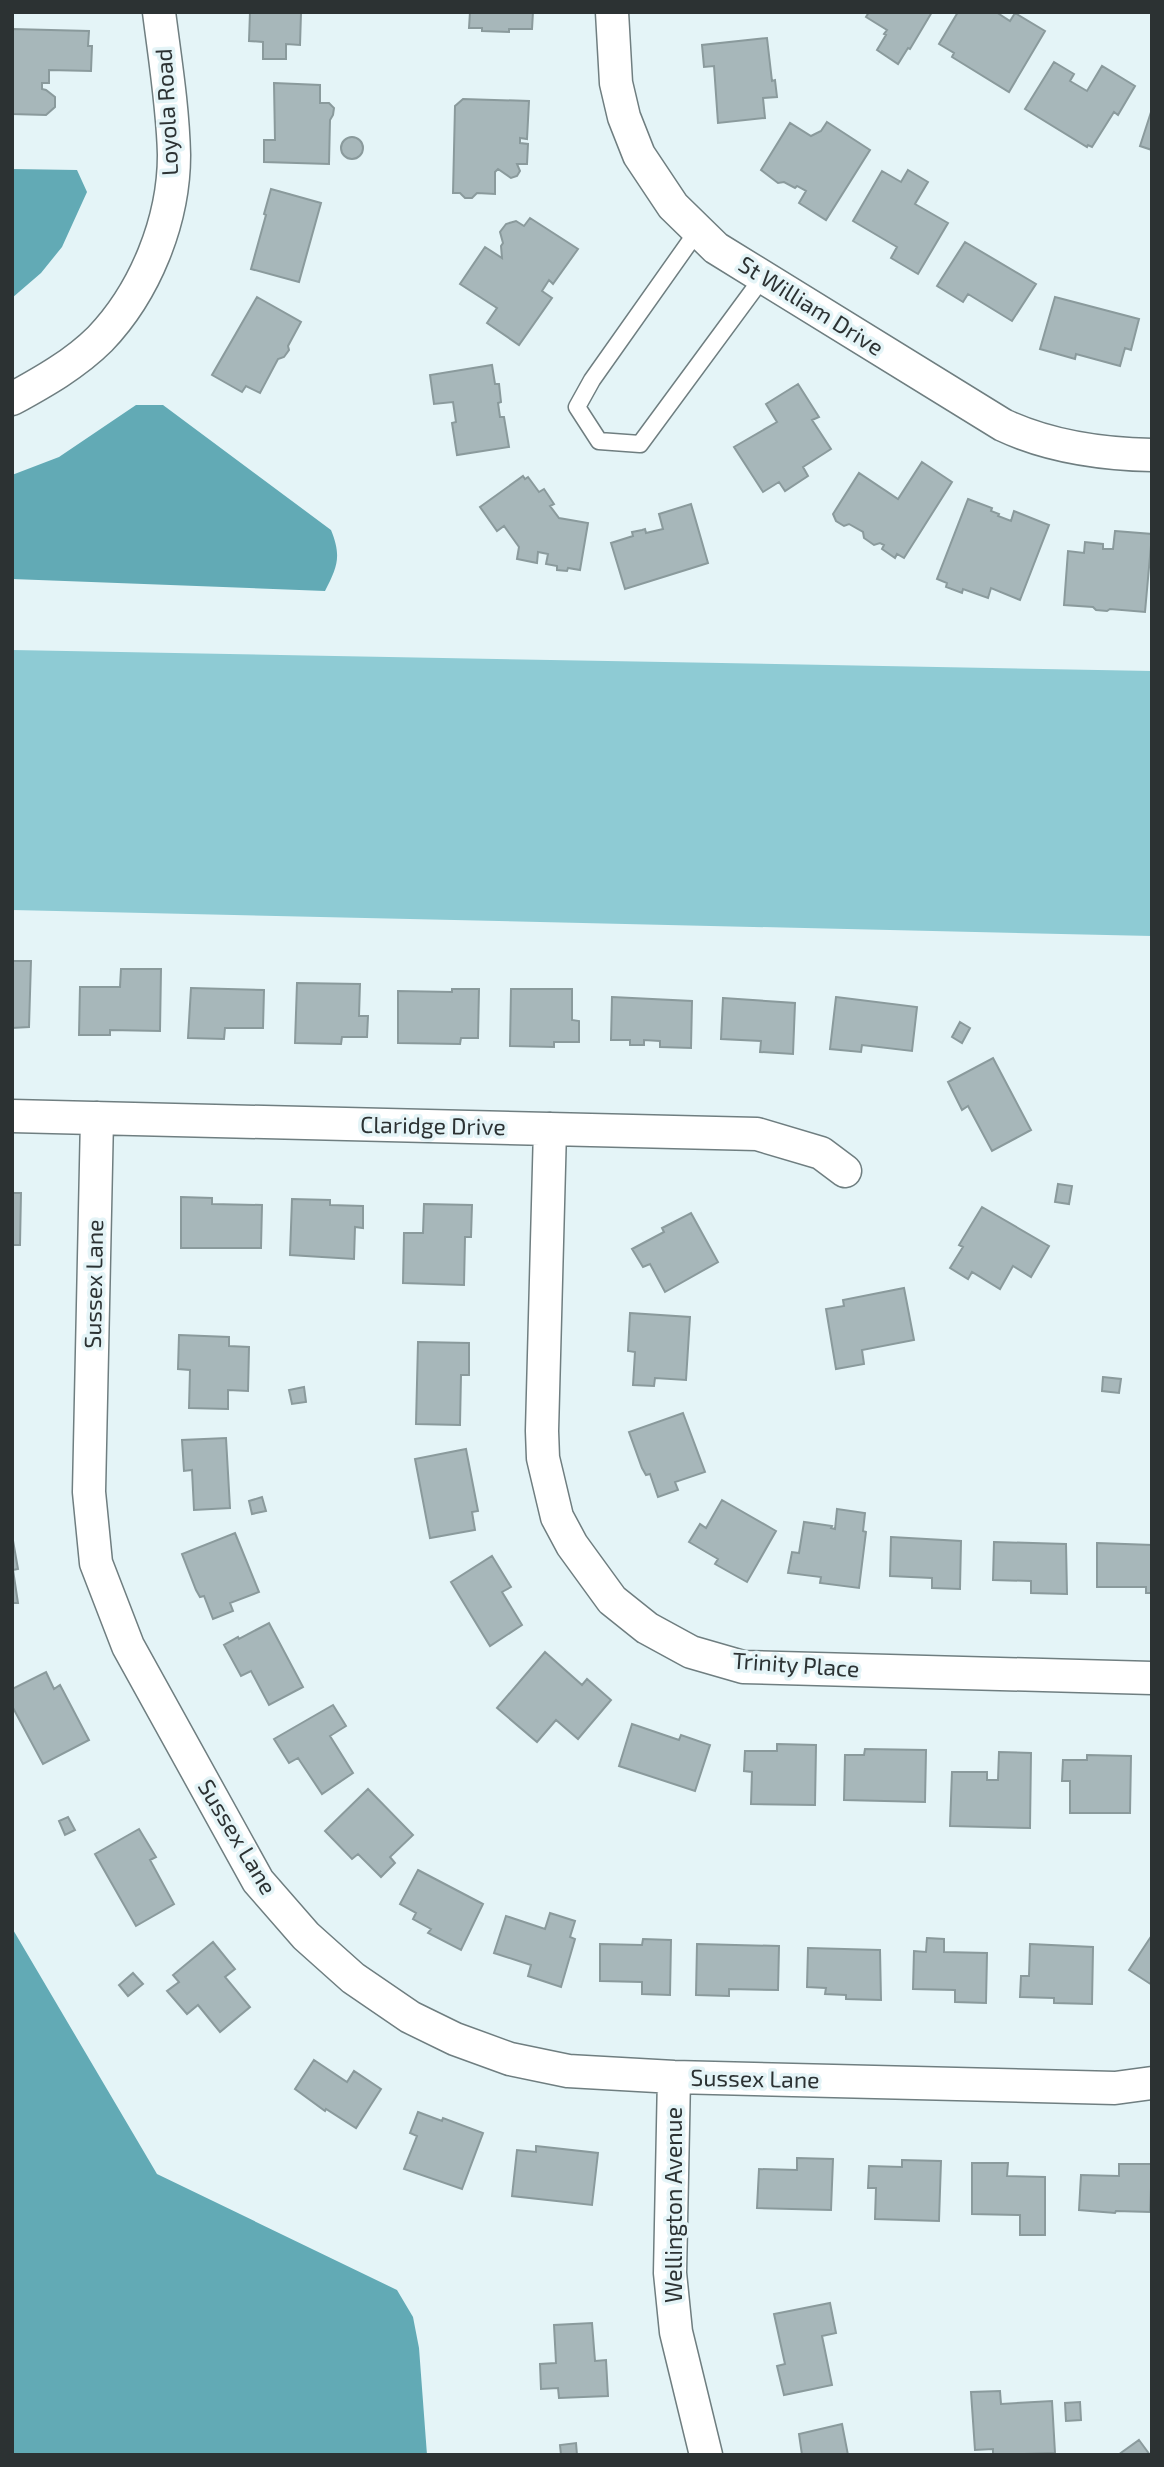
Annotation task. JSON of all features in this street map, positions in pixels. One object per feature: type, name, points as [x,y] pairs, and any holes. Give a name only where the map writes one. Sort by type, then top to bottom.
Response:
[{"type":"street","name":"Loyola Road","points":[[12,399],[57,374],[99,339],[130,301],[156,250],[171,192],[174,156],[159,12]]},
{"type":"street","name":"St William Drive","points":[[612,12],[617,83],[629,130],[639,155],[673,206],[716,248],[1003,425],[1027,437],[1073,449],[1152,455]]},
{"type":"street","name":"Claridge Drive","points":[[12,1116],[757,1134],[821,1153],[845,1171]]},
{"type":"street","name":"Sussex Lane","points":[[97,1118],[89,1492],[96,1563],[128,1646],[258,1881],[306,1936],[353,1978],[410,2017],[455,2039],[510,2059],[568,2071],[674,2077],[1115,2088],[1152,2083]]},
{"type":"street","name":"Trinity Place","points":[[550,1129],[543,1458],[557,1517],[572,1545],[612,1600],[647,1628],[691,1652],[743,1667],[1152,1678]]},
{"type":"street","name":"Wellington Avenue","points":[[674,2077],[670,2273],[676,2332],[706,2455]]},
{"type":"lane","points":[[698,230],[592,380],[578,407],[599,441],[640,444],[762,276]]},
{"type":"shaded area","points":[[12,169],[77,170],[87,192],[62,247],[41,273],[12,298]]},
{"type":"shaded area","points":[[136,405],[163,405],[331,530],[337,562],[325,591],[12,579],[12,475],[59,457]]},
{"type":"shaded area","points":[[12,650],[1152,671],[1152,936],[12,910]]},
{"type":"shaded area","points":[[12,1928],[157,2174],[397,2290],[413,2317],[419,2348],[427,2455],[12,2455]]},
{"type":"building","points":[[250,12],[306,12],[301,13],[300,45],[286,44],[286,59],[263,59],[263,42],[249,41]]},
{"type":"building","points":[[470,12],[533,12],[532,29],[509,29],[509,32],[469,28]]},
{"type":"building","points":[[869,12],[932,12],[898,64],[877,50],[887,30],[866,17]]},
{"type":"building","points":[[958,12],[996,12],[1010,21],[1015,13],[1045,31],[1009,92],[952,57],[954,53],[939,44]]},
{"type":"building","points":[[12,29],[89,31],[88,46],[92,46],[91,71],[49,70],[49,83],[42,83],[42,89],[55,97],[55,107],[46,115],[12,114]]},
{"type":"building","points":[[767,38],[772,81],[775,80],[777,97],[763,98],[765,118],[718,123],[714,66],[704,67],[702,45]]},
{"type":"building","points":[[1054,62],[1074,74],[1070,81],[1087,91],[1102,66],[1135,86],[1118,115],[1114,112],[1092,147],[1087,147],[1025,109]]},
{"type":"building","points":[[274,83],[320,85],[320,103],[329,103],[334,108],[330,120],[329,164],[264,162],[264,140],[275,140]]},
{"type":"building","points":[[463,99],[529,101],[527,139],[520,138],[520,143],[528,144],[527,164],[517,164],[520,171],[517,176],[511,178],[498,169],[495,172],[495,194],[477,193],[472,198],[465,198],[460,193],[453,193],[455,106]]},
{"type":"building","points":[[1152,109],[1152,150],[1140,146]]},
{"type":"building","points":[[827,122],[870,150],[826,220],[799,203],[806,191],[784,182],[778,183],[761,170],[790,123],[811,136],[821,131]]},
{"type":"building","points":[[348,137],[356,137],[363,144],[363,152],[356,159],[348,159],[341,152],[341,144]]},
{"type":"building","points":[[908,170],[928,182],[915,204],[948,223],[918,274],[891,258],[897,247],[853,221],[882,171],[901,182]]},
{"type":"building","points":[[271,189],[321,203],[299,282],[251,269]]},
{"type":"building","points":[[530,218],[578,249],[553,284],[549,280],[542,291],[552,298],[519,345],[487,323],[497,308],[460,284],[485,247],[502,258],[503,243],[500,232],[506,224],[516,221],[524,226]]},
{"type":"building","points":[[965,242],[1036,284],[1012,321],[968,294],[963,302],[937,286]]},
{"type":"building","points":[[257,297],[301,322],[288,346],[289,350],[284,357],[278,359],[260,393],[246,386],[242,392],[212,375]]},
{"type":"building","points":[[1055,297],[1139,319],[1131,350],[1125,348],[1120,366],[1076,354],[1075,359],[1040,349]]},
{"type":"building","points":[[492,365],[495,384],[499,384],[500,417],[504,417],[509,447],[457,455],[452,423],[456,422],[453,402],[434,404],[430,375]]},
{"type":"building","points":[[798,384],[819,417],[812,420],[831,449],[803,467],[808,476],[785,491],[779,482],[763,492],[734,447],[777,422],[766,404]]},
{"type":"building","points":[[922,462],[952,482],[904,558],[897,554],[895,558],[882,549],[884,545],[874,545],[864,538],[863,532],[849,524],[844,526],[836,521],[833,514],[859,473],[898,499]]},
{"type":"building","points":[[523,476],[525,479],[528,477],[539,492],[544,489],[554,504],[550,506],[559,518],[588,523],[580,570],[557,570],[557,566],[546,564],[548,554],[538,552],[537,563],[517,559],[519,547],[504,526],[497,531],[480,507]]},
{"type":"building","points":[[968,499],[992,508],[991,511],[999,514],[998,516],[1011,521],[1014,511],[1049,525],[1020,600],[991,588],[988,598],[963,589],[962,593],[946,587],[947,583],[937,579]]},
{"type":"building","points":[[691,504],[708,563],[625,589],[611,543],[633,536],[632,532],[645,529],[646,533],[663,529],[659,514]]},
{"type":"building","points":[[1115,531],[1152,534],[1145,612],[1107,611],[1064,605],[1068,551],[1084,553],[1085,542],[1103,544],[1103,549],[1113,549]]},
{"type":"building","points":[[12,961],[31,961],[29,1027],[12,1028]]},
{"type":"building","points":[[121,969],[161,969],[160,1031],[110,1030],[110,1035],[79,1035],[80,987],[120,987]]},
{"type":"building","points":[[297,983],[360,984],[359,1016],[368,1016],[367,1037],[342,1037],[341,1044],[295,1043]]},
{"type":"building","points":[[191,988],[264,990],[263,1028],[225,1028],[224,1039],[188,1038]]},
{"type":"building","points":[[452,989],[479,989],[478,1038],[461,1038],[460,1044],[398,1043],[398,991],[452,992]]},
{"type":"building","points":[[511,989],[572,989],[572,1020],[579,1021],[579,1042],[554,1042],[554,1047],[510,1046]]},
{"type":"building","points":[[612,997],[692,1001],[691,1048],[660,1047],[660,1041],[644,1040],[644,1045],[630,1045],[630,1040],[611,1040]]},
{"type":"building","points":[[836,997],[917,1007],[912,1051],[862,1045],[861,1052],[830,1049]]},
{"type":"building","points":[[723,998],[795,1003],[793,1054],[760,1052],[761,1041],[721,1039]]},
{"type":"building","points":[[960,1022],[970,1028],[962,1043],[952,1037]]},
{"type":"building","points":[[993,1058],[1031,1130],[992,1151],[968,1106],[962,1110],[948,1082]]},
{"type":"building","points":[[1058,1184],[1072,1186],[1069,1204],[1055,1202]]},
{"type":"building","points":[[12,1193],[21,1193],[20,1245],[12,1245]]},
{"type":"building","points":[[181,1197],[212,1198],[212,1204],[262,1205],[261,1248],[181,1248]]},
{"type":"building","points":[[292,1199],[330,1200],[330,1205],[363,1206],[363,1228],[355,1227],[354,1259],[290,1255]]},
{"type":"building","points":[[424,1204],[472,1205],[471,1237],[465,1237],[464,1285],[403,1283],[404,1233],[423,1233]]},
{"type":"building","points":[[982,1207],[1049,1246],[1031,1277],[1013,1266],[1000,1289],[972,1272],[968,1279],[950,1268],[963,1247],[959,1245]]},
{"type":"building","points":[[691,1213],[718,1262],[665,1292],[650,1264],[643,1267],[632,1249],[664,1232],[662,1228]]},
{"type":"building","points":[[904,1288],[914,1340],[862,1350],[864,1364],[836,1369],[826,1309],[844,1306],[843,1300]]},
{"type":"building","points":[[630,1313],[690,1317],[686,1380],[655,1378],[654,1386],[633,1385],[635,1352],[628,1351]]},
{"type":"building","points":[[179,1335],[229,1337],[229,1346],[249,1347],[248,1391],[228,1390],[228,1409],[189,1408],[190,1370],[178,1369]]},
{"type":"building","points":[[418,1342],[469,1343],[469,1375],[461,1375],[460,1425],[416,1424]]},
{"type":"building","points":[[1103,1377],[1121,1379],[1119,1393],[1102,1391]]},
{"type":"building","points":[[304,1387],[306,1402],[292,1404],[289,1390]]},
{"type":"building","points":[[683,1413],[705,1472],[675,1482],[678,1490],[658,1497],[650,1474],[646,1475],[642,1468],[629,1432]]},
{"type":"building","points":[[226,1438],[230,1508],[194,1510],[192,1470],[184,1471],[182,1440]]},
{"type":"building","points":[[466,1449],[478,1511],[472,1512],[475,1530],[430,1538],[415,1459]]},
{"type":"building","points":[[262,1497],[266,1511],[252,1514],[249,1501]]},
{"type":"building","points":[[722,1500],[776,1531],[747,1582],[715,1564],[718,1559],[689,1542],[700,1524],[706,1528]]},
{"type":"building","points":[[837,1509],[865,1513],[863,1531],[866,1532],[859,1588],[820,1583],[821,1577],[788,1573],[792,1552],[799,1553],[804,1522],[832,1526],[831,1528],[835,1529]]},
{"type":"building","points":[[235,1533],[259,1592],[230,1603],[233,1611],[213,1619],[204,1596],[200,1597],[196,1590],[182,1554]]},
{"type":"building","points":[[12,1535],[18,1569],[13,1570],[18,1603],[12,1603]]},
{"type":"building","points":[[891,1537],[961,1541],[960,1589],[932,1588],[932,1578],[890,1576]]},
{"type":"building","points":[[994,1542],[1066,1544],[1067,1594],[1031,1593],[1031,1581],[993,1580]]},
{"type":"building","points":[[1097,1543],[1152,1545],[1152,1593],[1146,1593],[1146,1587],[1097,1587]]},
{"type":"building","points":[[492,1556],[511,1587],[502,1592],[522,1625],[490,1646],[451,1582]]},
{"type":"building","points":[[269,1623],[303,1687],[269,1705],[251,1671],[241,1676],[224,1645]]},
{"type":"building","points":[[545,1652],[582,1685],[587,1679],[611,1700],[578,1739],[556,1720],[537,1742],[497,1708]]},
{"type":"building","points":[[46,1672],[54,1689],[60,1685],[89,1740],[43,1764],[12,1706],[12,1689]]},
{"type":"building","points":[[333,1705],[346,1726],[330,1736],[353,1773],[322,1794],[298,1758],[289,1763],[274,1739]]},
{"type":"building","points":[[632,1724],[679,1740],[681,1735],[710,1745],[695,1791],[619,1766]]},
{"type":"building","points":[[777,1744],[816,1745],[815,1805],[751,1804],[752,1772],[744,1771],[745,1751],[777,1751]]},
{"type":"building","points":[[865,1749],[926,1750],[925,1802],[844,1800],[845,1755],[864,1755]]},
{"type":"building","points":[[999,1752],[1031,1753],[1030,1828],[950,1826],[952,1772],[987,1772],[987,1780],[998,1780]]},
{"type":"building","points":[[1087,1755],[1131,1756],[1130,1813],[1070,1813],[1070,1781],[1062,1781],[1063,1760],[1087,1760]]},
{"type":"building","points":[[368,1789],[413,1835],[390,1857],[395,1863],[381,1877],[358,1854],[352,1859],[325,1831]]},
{"type":"building","points":[[68,1817],[75,1830],[65,1835],[59,1821]]},
{"type":"building","points":[[139,1829],[156,1857],[150,1860],[174,1904],[136,1926],[95,1854]]},
{"type":"building","points":[[418,1870],[483,1904],[461,1950],[428,1933],[431,1929],[413,1919],[416,1913],[400,1904]]},
{"type":"building","points":[[550,1913],[575,1921],[570,1937],[575,1939],[561,1987],[528,1976],[531,1965],[494,1953],[506,1916],[545,1929]]},
{"type":"building","points":[[1152,1935],[1152,1985],[1129,1970]]},
{"type":"building","points":[[927,1938],[944,1939],[944,1952],[987,1953],[986,2003],[955,2002],[955,1990],[913,1989],[914,1951],[926,1952]]},
{"type":"building","points":[[643,1939],[671,1940],[670,1995],[642,1994],[642,1982],[600,1981],[600,1944],[642,1945]]},
{"type":"building","points":[[213,1942],[235,1969],[225,1977],[250,2007],[220,2032],[198,2005],[187,2014],[167,1991],[179,1982],[173,1975]]},
{"type":"building","points":[[697,1944],[779,1946],[778,1990],[729,1989],[729,1996],[696,1995]]},
{"type":"building","points":[[1030,1944],[1093,1947],[1092,2004],[1054,2003],[1054,1998],[1020,1997],[1021,1976],[1029,1976]]},
{"type":"building","points":[[808,1948],[880,1950],[881,2000],[846,1999],[846,1995],[825,1994],[826,1988],[807,1987]]},
{"type":"building","points":[[133,1973],[143,1984],[128,1996],[119,1985]]},
{"type":"building","points":[[314,2060],[347,2082],[354,2071],[381,2089],[356,2128],[326,2109],[325,2111],[295,2089]]},
{"type":"building","points":[[418,2112],[483,2133],[462,2189],[404,2169],[417,2136],[410,2133]]},
{"type":"building","points":[[536,2146],[598,2153],[592,2205],[512,2196],[517,2150],[536,2152]]},
{"type":"building","points":[[797,2158],[833,2159],[831,2210],[757,2208],[759,2169],[797,2170]]},
{"type":"building","points":[[902,2160],[941,2161],[939,2221],[875,2219],[876,2188],[868,2188],[869,2166],[902,2167]]},
{"type":"building","points":[[972,2163],[1008,2163],[1007,2176],[1045,2177],[1045,2235],[1020,2235],[1020,2215],[972,2214]]},
{"type":"building","points":[[1119,2164],[1152,2164],[1150,2212],[1079,2210],[1081,2175],[1119,2176]]},
{"type":"building","points":[[830,2303],[836,2333],[822,2336],[832,2385],[784,2395],[777,2366],[785,2364],[774,2314]]},
{"type":"building","points":[[592,2323],[595,2361],[606,2360],[608,2396],[559,2398],[558,2388],[541,2389],[540,2364],[556,2363],[554,2325]]},
{"type":"building","points":[[1000,2391],[1001,2404],[1052,2401],[1055,2453],[993,2455],[993,2449],[975,2450],[971,2392]]},
{"type":"building","points":[[1080,2402],[1081,2420],[1066,2421],[1065,2403]]},
{"type":"building","points":[[842,2424],[848,2455],[802,2455],[799,2434]]},
{"type":"building","points":[[1139,2440],[1150,2455],[1118,2455]]},
{"type":"building","points":[[576,2443],[577,2455],[561,2455],[560,2445]]}]
